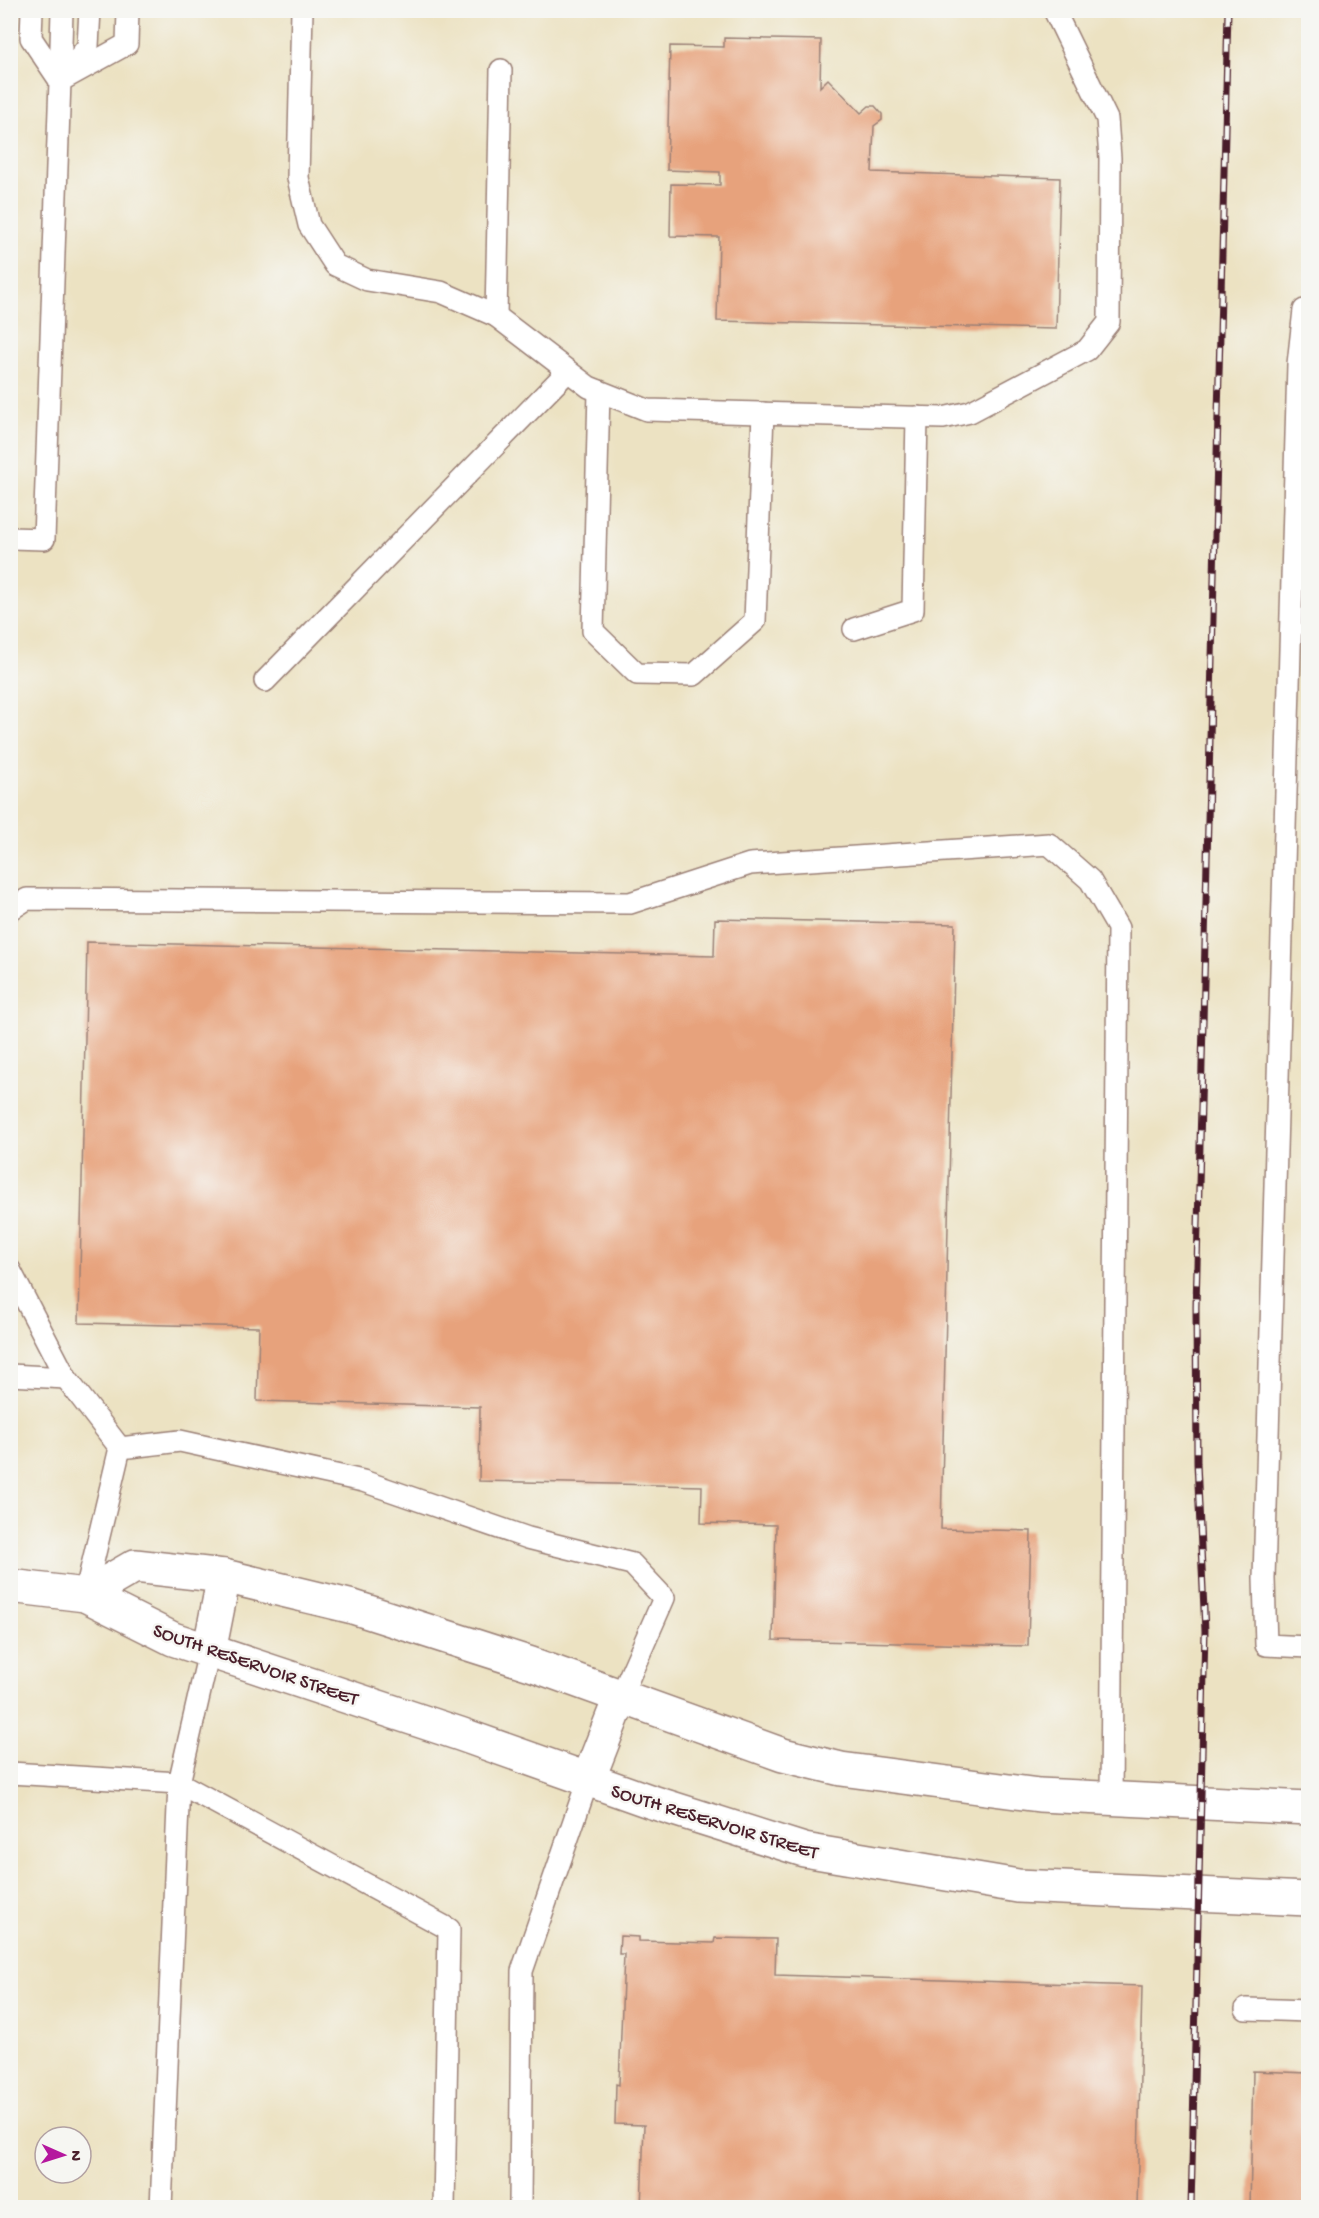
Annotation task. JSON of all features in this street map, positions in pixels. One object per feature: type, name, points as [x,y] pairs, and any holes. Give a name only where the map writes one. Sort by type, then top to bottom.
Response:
[{"type":"main road","points":[[10,1586],[86,1595],[135,1566],[224,1576],[353,1607],[531,1664],[783,1755],[841,1768],[1039,1795],[1308,1808]]},
{"type":"main road","points":[[209,1652],[224,1576]]},
{"type":"main road","name":"SOUTH RESERVOIR STREET","points":[[86,1595],[173,1639],[209,1652],[259,1666],[588,1780],[804,1850],[1018,1886],[1308,1899]]},
{"type":"main road","points":[[588,1780],[620,1698]]},
{"type":"lane","points":[[32,10],[31,38],[60,81]]},
{"type":"lane","points":[[10,538],[44,539],[62,10]]},
{"type":"lane","points":[[60,81],[88,46],[90,10]]},
{"type":"lane","points":[[60,81],[127,44],[128,10]]},
{"type":"lane","points":[[302,10],[298,178],[309,225],[335,265],[367,280],[441,292],[496,316],[568,371],[599,391],[647,410],[943,418],[970,412],[1088,350],[1109,322],[1110,158],[1107,119],[1054,10]]},
{"type":"lane","points":[[496,316],[501,70]]},
{"type":"lane","points":[[1308,310],[1304,310],[1298,364],[1264,1579],[1266,1645],[1308,1647]]},
{"type":"lane","points":[[265,681],[568,371]]},
{"type":"lane","points":[[599,391],[593,631],[637,674],[694,675],[755,621],[763,413]]},
{"type":"lane","points":[[854,629],[913,610],[917,417]]},
{"type":"lane","points":[[10,910],[27,899],[630,903],[750,864],[1049,844],[1090,880],[1118,928],[1111,1799]]},
{"type":"lane","points":[[10,1270],[66,1378],[120,1448]]},
{"type":"lane","points":[[10,1375],[66,1378]]},
{"type":"lane","points":[[120,1448],[180,1441],[363,1481],[528,1538],[632,1564],[664,1598],[620,1698]]},
{"type":"lane","points":[[86,1595],[120,1448]]},
{"type":"lane","points":[[161,2208],[179,1783],[209,1652]]},
{"type":"lane","points":[[10,1773],[179,1783],[449,1929],[444,2208]]},
{"type":"lane","points":[[520,2208],[522,1971],[588,1780]]},
{"type":"lane","points":[[1246,2009],[1308,2011]]},
{"type":"building","points":[[724,38],[821,40],[820,87],[828,79],[861,113],[869,106],[875,106],[882,114],[882,120],[874,126],[872,172],[1060,178],[1056,329],[717,321],[719,237],[670,236],[671,184],[720,185],[720,172],[667,170],[670,46],[724,47]]},
{"type":"building","points":[[715,919],[955,924],[941,1529],[1031,1531],[1028,1646],[773,1640],[776,1525],[701,1523],[702,1486],[479,1481],[480,1407],[257,1401],[259,1327],[79,1323],[87,942],[714,956]]},
{"type":"building","points":[[620,1936],[639,1937],[639,1941],[714,1943],[715,1938],[776,1939],[775,1975],[1142,1986],[1137,2208],[641,2208],[644,2125],[615,2124],[616,2084],[619,2085],[624,1954],[619,1954]]},
{"type":"building","points":[[1253,2071],[1308,2073],[1308,2208],[1250,2208]]},
{"type":"railway","points":[[1191,2208],[1205,1631],[1197,1463],[1196,1307],[1228,10]]}]
